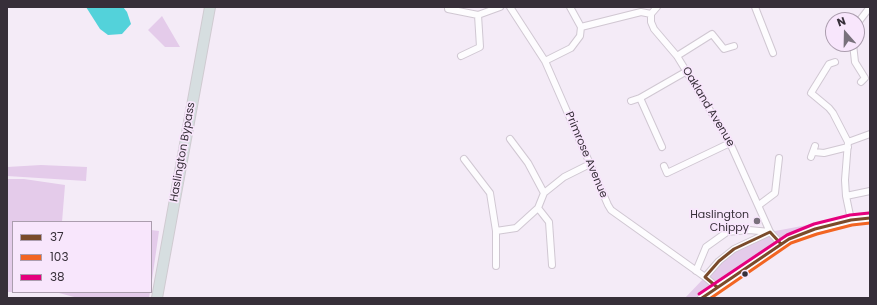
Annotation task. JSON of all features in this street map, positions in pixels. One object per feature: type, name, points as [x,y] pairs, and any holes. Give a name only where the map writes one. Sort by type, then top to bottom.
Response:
[{"type":"highway","name":"Haslington Bypass","points":[[157,298],[210,7]]},
{"type":"street","points":[[448,7],[448,9],[478,15],[500,7]]},
{"type":"street","name":"Primrose Avenue","points":[[510,7],[545,61],[611,210],[717,287]]},
{"type":"street","points":[[545,61],[571,48],[580,36],[581,27],[570,7]]},
{"type":"street","points":[[581,27],[641,12],[651,14],[657,7]]},
{"type":"street","points":[[755,7],[773,53]]},
{"type":"street","name":"Oakland Avenue","points":[[651,14],[651,22],[654,29],[677,56],[730,143],[770,232],[781,244]]},
{"type":"street","points":[[461,56],[480,48],[478,15]]},
{"type":"street","points":[[677,56],[712,34],[724,49],[734,46]]},
{"type":"street","points":[[854,52],[855,62],[865,79]]},
{"type":"street","points":[[834,62],[829,64],[811,93],[833,112],[848,144],[845,180],[850,220]]},
{"type":"street","points":[[631,101],[640,98],[687,71]]},
{"type":"street","points":[[640,98],[662,147]]},
{"type":"street","points":[[813,152],[824,153],[870,134]]},
{"type":"street","points":[[510,139],[528,163],[544,193]]},
{"type":"street","points":[[664,166],[667,173],[730,143]]},
{"type":"street","points":[[759,205],[775,193],[779,158]]},
{"type":"street","points":[[464,159],[490,193],[496,231],[496,266]]},
{"type":"street","points":[[496,231],[516,228],[538,208],[544,193],[564,177],[590,164]]},
{"type":"street","points":[[846,196],[870,191]]},
{"type":"street","points":[[538,208],[549,222],[552,265]]},
{"type":"street","points":[[702,298],[781,244],[809,231],[850,220],[870,218]]},
{"type":"street","points":[[696,271],[706,247],[727,232],[749,230],[770,232]]},
{"type":"street","points":[[705,277],[719,261],[734,249],[770,232]]},
{"type":"shaded area","points":[[162,16],[180,47],[165,47],[148,30]]},
{"type":"shaded area","points":[[41,165],[87,167],[86,181],[7,176],[7,167]]},
{"type":"shaded area","points":[[7,179],[24,179],[65,185],[62,221],[12,221],[12,292],[7,292]]},
{"type":"shaded area","points":[[850,217],[803,233],[702,298],[685,298],[705,277],[716,286],[709,274],[719,261],[770,232]]},
{"type":"shaded area","points":[[152,230],[159,231],[152,280]]},
{"type":"shaded area","points":[[59,293],[150,293],[149,298],[78,298]]},
{"type":"water","points":[[86,7],[123,7],[127,12],[131,24],[122,34],[108,35],[100,29]]},
{"type":"transit line","name":"38","points":[[699,294],[787,235],[814,224],[850,215],[869,213]]},
{"type":"transit line","name":"37","points":[[702,298],[789,239],[815,229],[851,220],[870,218]]},
{"type":"transit line","name":"103","points":[[711,298],[791,243],[817,234],[852,225],[870,223]]},
{"type":"transit line","name":"37","points":[[717,287],[705,277],[719,261],[734,249],[770,232],[781,244]]},
{"type":"place","name":"Haslington Chippy","points":[[757,221]]}]
